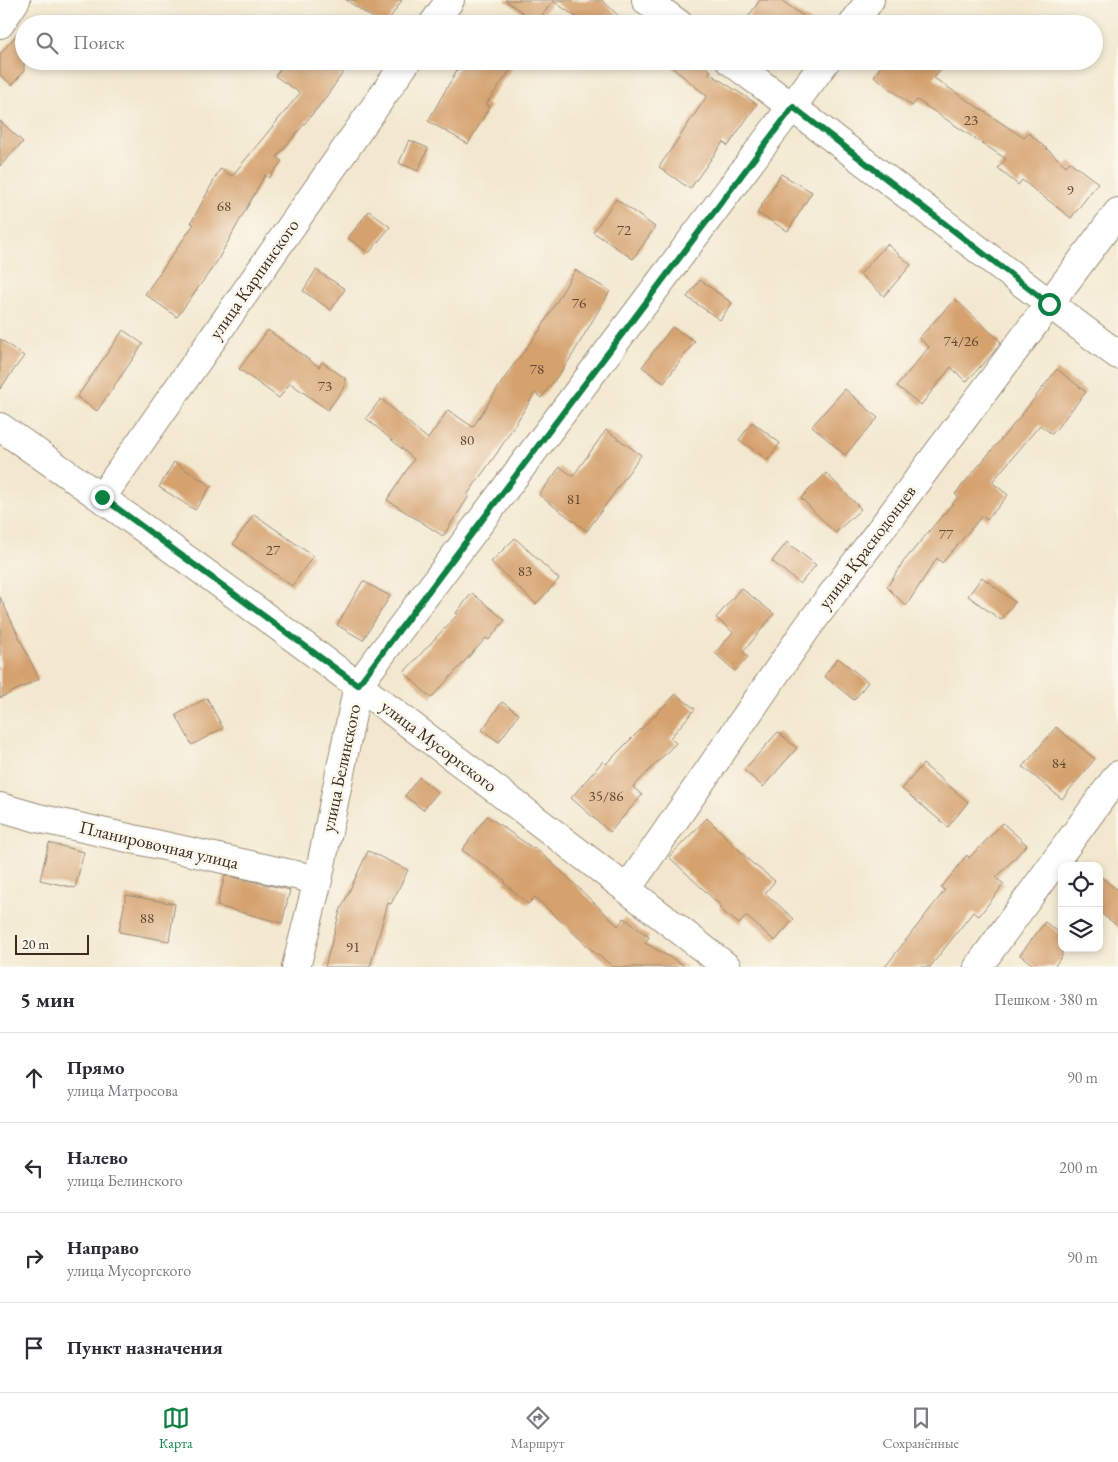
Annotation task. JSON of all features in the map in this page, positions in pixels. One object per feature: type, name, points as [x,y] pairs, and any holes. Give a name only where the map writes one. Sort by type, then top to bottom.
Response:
[{"type":"street","points":[[0,24],[16,0]]},
{"type":"street","points":[[439,15],[450,0]]},
{"type":"street","points":[[646,0],[667,15]]},
{"type":"street","points":[[859,15],[870,0]]},
{"type":"street","name":"улица Карпинского","points":[[102,497],[401,70]]},
{"type":"street","points":[[742,70],[1118,356]]},
{"type":"street","name":"улица Белинского","points":[[296,967],[318,880],[358,685],[820,70]]},
{"type":"street","name":"улица Краснодонцев","points":[[627,889],[807,628],[1118,212]]},
{"type":"street","name":"улица Мусоргского","points":[[0,427],[102,497],[358,685],[627,889],[726,967]]},
{"type":"street","points":[[978,967],[1118,775]]},
{"type":"street","name":"Планировочная улица","points":[[0,807],[38,818],[318,880]]},
{"type":"building","points":[[346,0],[402,0],[392,15],[368,15]]},
{"type":"building","points":[[505,0],[602,0],[618,15],[573,15],[553,1],[542,15],[525,15]]},
{"type":"building","points":[[760,0],[781,0],[802,15],[749,15]]},
{"type":"building","points":[[15,36],[15,70],[24,71],[12,85],[0,75],[0,54]]},
{"type":"building","points":[[279,70],[345,70],[324,100],[277,157],[282,161],[269,178],[265,175],[216,263],[177,317],[145,294],[194,224],[191,223],[220,169],[232,176],[300,93],[275,76]]},
{"type":"building","points":[[457,70],[511,70],[486,104],[490,106],[468,144],[428,121]]},
{"type":"building","points":[[675,70],[710,70],[709,73],[757,104],[728,146],[723,142],[690,189],[659,167],[707,96]]},
{"type":"building","points":[[878,70],[940,70],[934,78],[1024,138],[1029,133],[1066,166],[1070,162],[1098,183],[1071,218],[1022,180],[1018,185],[998,168],[1006,159],[917,100],[912,106],[874,76]]},
{"type":"building","points":[[0,121],[23,142],[0,166]]},
{"type":"building","points":[[409,140],[428,148],[418,171],[399,163]]},
{"type":"building","points":[[781,174],[812,192],[788,231],[757,213]]},
{"type":"building","points":[[616,199],[655,227],[633,259],[593,232]]},
{"type":"building","points":[[369,211],[390,227],[369,253],[348,238]]},
{"type":"building","points":[[887,244],[911,265],[884,296],[860,274]]},
{"type":"building","points":[[316,270],[345,289],[331,310],[303,291]]},
{"type":"building","points":[[575,270],[610,291],[570,359],[541,398],[535,393],[497,453],[467,495],[469,496],[443,536],[387,500],[414,459],[366,418],[381,399],[428,439],[448,410],[473,427],[509,371],[540,330]]},
{"type":"building","points":[[700,280],[732,303],[720,320],[687,297]]},
{"type":"building","points":[[955,299],[1001,342],[966,382],[951,367],[921,405],[897,386],[929,347],[919,338]]},
{"type":"building","points":[[672,327],[695,341],[664,383],[642,367]]},
{"type":"building","points":[[123,330],[143,344],[97,411],[77,397]]},
{"type":"building","points":[[268,330],[319,367],[322,362],[345,378],[345,386],[328,410],[290,383],[279,398],[239,369]]},
{"type":"building","points":[[0,339],[24,356],[0,389]]},
{"type":"building","points":[[1057,369],[1086,392],[1052,434],[1040,425],[992,482],[1008,495],[987,520],[982,516],[942,563],[937,558],[906,606],[887,587],[904,561],[958,497],[955,494],[1024,412]]},
{"type":"building","points":[[845,389],[878,418],[845,455],[812,426]]},
{"type":"building","points":[[752,422],[780,443],[768,460],[739,440]]},
{"type":"building","points":[[606,430],[641,455],[587,531],[539,495],[560,467],[573,476]]},
{"type":"building","points":[[174,462],[211,486],[195,510],[159,487]]},
{"type":"building","points":[[826,473],[861,509],[835,533],[801,498]]},
{"type":"building","points":[[254,514],[313,556],[292,586],[233,544]]},
{"type":"building","points":[[515,538],[559,579],[536,604],[491,562]]},
{"type":"building","points":[[787,542],[816,565],[800,584],[772,561]]},
{"type":"building","points":[[982,577],[1015,602],[1001,620],[968,596]]},
{"type":"building","points":[[363,581],[390,596],[363,640],[337,625]]},
{"type":"building","points":[[741,588],[774,614],[743,652],[748,657],[735,671],[715,653],[733,632],[716,618]]},
{"type":"building","points":[[472,593],[505,620],[489,640],[486,638],[431,698],[404,672],[458,614],[456,613]]},
{"type":"building","points":[[0,597],[39,679],[0,698]]},
{"type":"building","points":[[838,658],[868,682],[854,700],[824,676]]},
{"type":"building","points":[[676,694],[695,709],[670,738],[676,743],[633,787],[642,795],[610,832],[571,798],[603,761],[606,764]]},
{"type":"building","points":[[207,698],[223,728],[192,745],[176,715]]},
{"type":"building","points":[[502,702],[519,714],[499,742],[482,730]]},
{"type":"building","points":[[1056,727],[1095,759],[1062,799],[1023,767]]},
{"type":"building","points":[[778,732],[797,748],[763,787],[744,770]]},
{"type":"building","points":[[923,764],[968,802],[948,827],[902,789]]},
{"type":"building","points":[[419,777],[438,792],[423,810],[405,796]]},
{"type":"building","points":[[487,816],[535,848],[618,926],[624,918],[649,937],[645,943],[687,967],[614,967],[595,953],[535,897],[528,904],[504,883],[506,881],[462,850]]},
{"type":"building","points":[[707,818],[752,863],[775,881],[765,893],[794,919],[775,941],[746,916],[739,924],[719,908],[721,906],[669,857]]},
{"type":"building","points":[[1003,823],[1027,845],[996,878],[1004,884],[979,916],[973,912],[930,967],[885,967],[945,890],[941,888],[967,855],[969,858]]},
{"type":"building","points":[[49,843],[84,852],[75,888],[40,880]]},
{"type":"building","points":[[368,851],[408,870],[391,904],[388,903],[370,967],[325,967],[340,911]]},
{"type":"building","points":[[225,875],[290,890],[282,923],[217,906]]},
{"type":"building","points":[[1103,879],[1118,890],[1118,926],[1103,915]]},
{"type":"building","points":[[126,895],[175,904],[169,941],[119,932]]},
{"type":"building","points":[[1045,922],[1058,932],[1058,952],[1062,952],[1062,956],[1054,967],[1036,967],[1020,955]]},
{"type":"route","points":[[102,497],[358,685],[793,107],[1049,304]]}]
